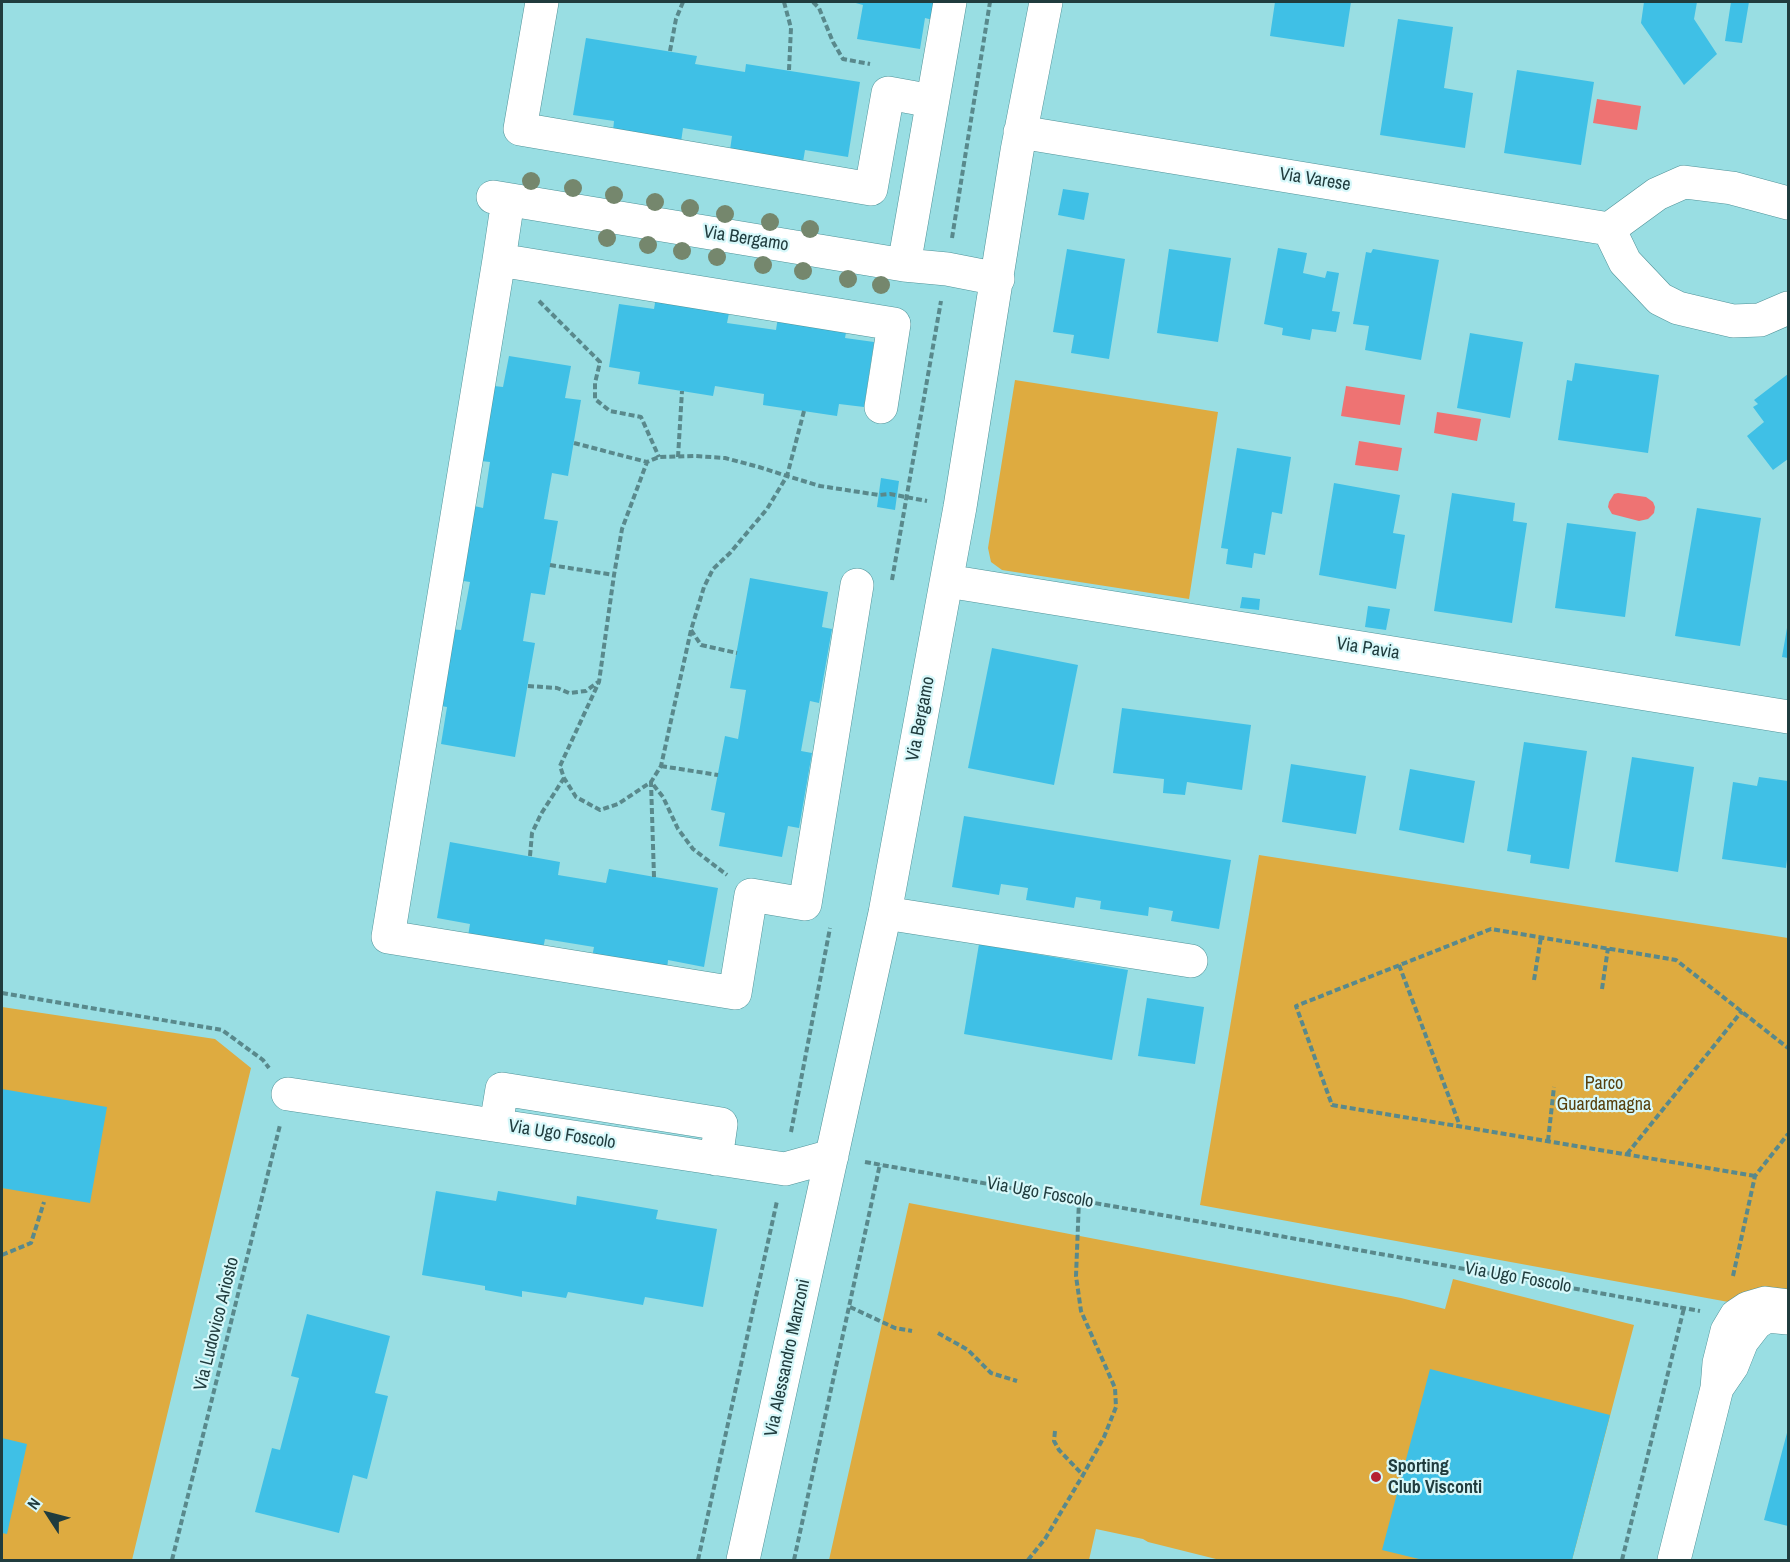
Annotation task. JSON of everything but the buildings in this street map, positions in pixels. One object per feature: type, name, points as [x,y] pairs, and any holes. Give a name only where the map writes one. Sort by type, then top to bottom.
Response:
[{"type":"street","points":[[542,2],[520,129],[871,189],[888,93],[932,101]]},
{"type":"street","points":[[904,265],[950,2]]},
{"type":"street","name":"Via Bergamo","points":[[832,1155],[885,913],[947,582],[998,279],[1020,132],[1046,2]]},
{"type":"street","name":"Via Varese","points":[[1020,132],[1609,229]]},
{"type":"street","points":[[1788,203],[1757,193],[1684,182],[1657,194],[1609,229],[1625,262],[1660,299],[1678,308],[1733,321],[1760,320],[1788,308]]},
{"type":"street","name":"Via Bergamo","points":[[499,260],[500,199],[998,279]]},
{"type":"street","points":[[857,585],[805,904],[751,895],[735,993],[388,937],[499,260],[894,324],[880,407]]},
{"type":"street","name":"Via Pavia","points":[[947,582],[1788,717]]},
{"type":"street","points":[[885,913],[1191,961]]},
{"type":"street","name":"Via Ugo Foscolo","points":[[288,1094],[785,1169],[832,1155]]},
{"type":"street","name":"Via Alessandro Manzoni","points":[[743,1560],[832,1155]]},
{"type":"street","points":[[1674,1560],[1717,1388],[1719,1364],[1731,1315],[1765,1303],[1788,1306]]},
{"type":"street","points":[[1717,1388],[1732,1366],[1742,1341],[1756,1323],[1767,1316],[1788,1318]]},
{"type":"path","points":[[670,51],[676,19],[683,2]]},
{"type":"path","points":[[784,2],[791,28],[789,70]]},
{"type":"path","points":[[813,2],[819,8],[833,42],[843,59],[874,64],[888,93]]},
{"type":"path","points":[[499,260],[600,362],[595,383],[596,399],[610,411],[641,417],[659,458]]},
{"type":"path","points":[[678,457],[682,391]]},
{"type":"path","points":[[647,462],[622,529],[599,682],[560,766],[564,778],[576,797],[600,810],[618,804],[651,782],[661,766],[691,630],[704,587],[713,569],[730,553],[767,509],[787,476],[804,411]]},
{"type":"path","points":[[574,443],[647,462],[659,458],[695,456],[725,458],[844,490],[890,494],[960,507]]},
{"type":"path","points":[[550,565],[614,575]]},
{"type":"path","points":[[691,630],[701,645],[737,653]]},
{"type":"path","points":[[528,686],[557,688],[569,693],[586,691],[599,682]]},
{"type":"path","points":[[661,766],[718,775]]},
{"type":"path","points":[[530,856],[532,833],[564,778]]},
{"type":"path","points":[[651,782],[663,797],[678,829],[693,849],[751,895]]},
{"type":"path","points":[[651,782],[654,877]]},
{"type":"path","points":[[1755,1176],[1332,1105],[1296,1006],[1491,928],[1676,960],[1788,1048]]},
{"type":"path","points":[[1534,980],[1541,937]]},
{"type":"path","points":[[1602,989],[1608,948]]},
{"type":"path","points":[[1399,965],[1460,1126]]},
{"type":"path","points":[[2,993],[222,1030],[263,1060],[288,1094]]},
{"type":"path","points":[[1627,1155],[1742,1011]]},
{"type":"path","points":[[1548,1141],[1554,1087]]},
{"type":"path","name":"Via Ludovico Ariosto","points":[[172,1560],[288,1094]]},
{"type":"path","points":[[1731,1315],[1755,1176],[1788,1134]]},
{"type":"path","name":"Via Ugo Foscolo","points":[[832,1155],[1731,1315]]},
{"type":"path","points":[[794,1560],[880,1164]]},
{"type":"path","points":[[1028,1560],[1045,1539],[1083,1475],[1104,1437],[1116,1407],[1114,1388],[1081,1311],[1076,1276],[1078,1200]]},
{"type":"path","points":[[2,1256],[31,1243],[44,1202]]},
{"type":"path","points":[[850,1307],[895,1328],[912,1331]]},
{"type":"path","points":[[1622,1560],[1684,1308]]},
{"type":"path","points":[[938,1333],[968,1350],[991,1373],[1017,1381]]},
{"type":"path","points":[[1054,1431],[1054,1440],[1059,1450],[1083,1475]]},
{"type":"green space","points":[[1015,380],[1218,412],[1189,599],[1002,570],[991,562],[988,548]]},
{"type":"green space","name":"Parco Guardamagna","points":[[1259,855],[1788,938],[1788,1296],[1734,1303],[1200,1205]]},
{"type":"green space","points":[[2,1007],[215,1039],[251,1068],[132,1560],[2,1560]]},
{"type":"green space","points":[[909,1203],[1401,1298],[1445,1309],[1453,1279],[1634,1325],[1572,1560],[1220,1560],[1096,1529],[1089,1560],[829,1560]]},
{"type":"shaded area","points":[[1597,99],[1641,106],[1637,130],[1593,123]]},
{"type":"shaded area","points":[[1346,386],[1405,395],[1400,425],[1341,416]]},
{"type":"shaded area","points":[[1437,412],[1481,419],[1477,441],[1434,433]]},
{"type":"shaded area","points":[[1359,441],[1402,448],[1398,471],[1355,465]]},
{"type":"shaded area","points":[[1614,494],[1646,497],[1653,502],[1654,513],[1648,519],[1639,521],[1612,514],[1608,507],[1609,502]]},
{"type":"place","name":"Sporting Club Visconti","points":[[1376,1477]]}]
